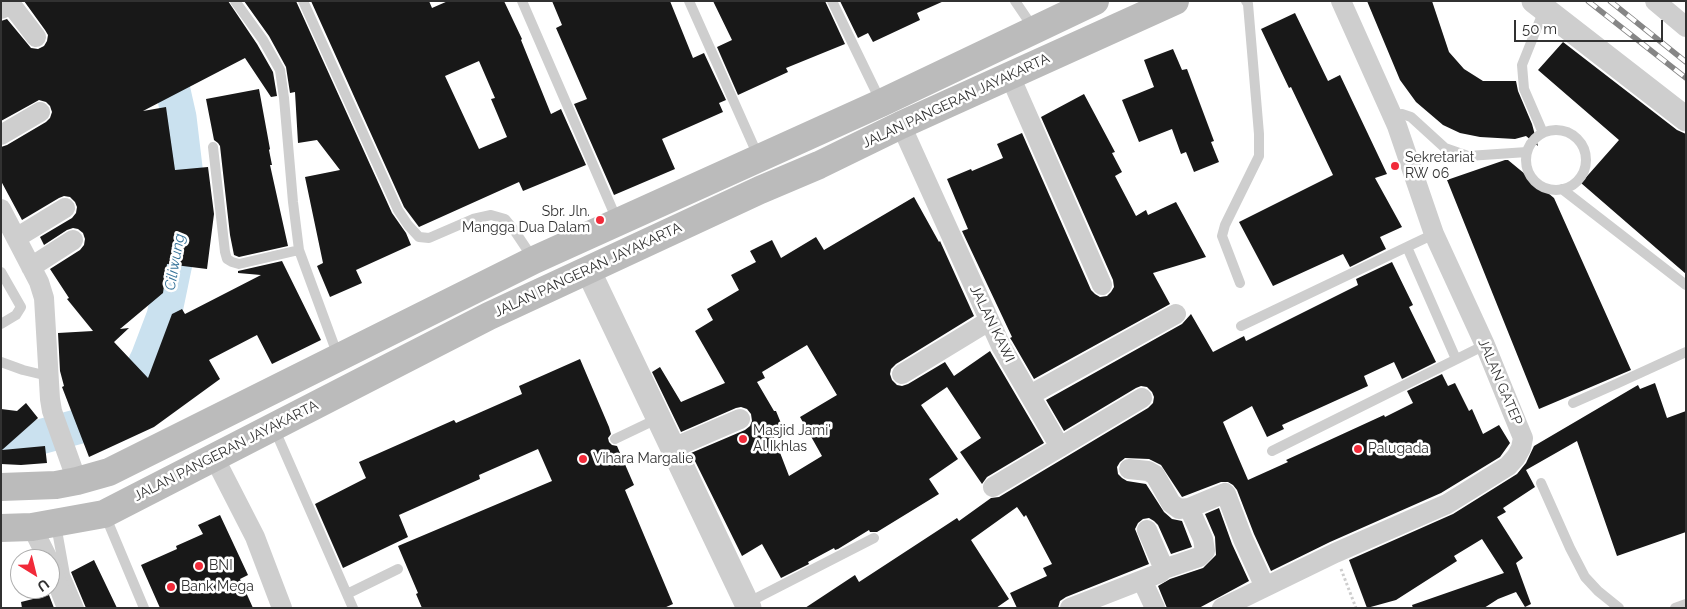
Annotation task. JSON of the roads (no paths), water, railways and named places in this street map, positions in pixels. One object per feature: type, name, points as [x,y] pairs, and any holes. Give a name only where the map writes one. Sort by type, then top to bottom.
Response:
[{"type":"main road","points":[[1,487],[56,485],[109,472],[339,359],[534,260],[881,103],[1095,1]]},
{"type":"main road","name":"JALAN PANGERAN JAYAKARTA","points":[[1,528],[44,524],[104,514],[489,316],[819,165],[901,125],[1175,1]]},
{"type":"main road","points":[[806,137],[801,146],[801,154],[805,160],[819,165]]},
{"type":"main road","points":[[753,161],[754,169],[759,176],[759,191]]},
{"type":"street","name":"JALAN GATEP","points":[[1222,608],[1335,552],[1447,504],[1508,466],[1521,448],[1523,438],[1485,345],[1434,234],[1392,118],[1341,1]]},
{"type":"street","points":[[1655,1],[1686,27]]},
{"type":"street","points":[[1539,5],[1686,119]]},
{"type":"street","points":[[1,9],[9,6],[13,7],[36,38]]},
{"type":"street","points":[[1010,76],[1102,285]]},
{"type":"street","points":[[1,135],[40,112]]},
{"type":"street","name":"JALAN KAWI","points":[[901,125],[989,321],[1060,447]]},
{"type":"street","points":[[16,238],[65,208]]},
{"type":"street","points":[[1,209],[39,282],[44,298],[48,376],[52,411],[77,481]]},
{"type":"street","points":[[31,266],[73,240]]},
{"type":"street","points":[[588,270],[748,606]]},
{"type":"street","points":[[1030,395],[1176,314]]},
{"type":"street","points":[[902,374],[989,321]]},
{"type":"street","points":[[993,488],[1142,398]]},
{"type":"street","points":[[673,448],[740,419]]},
{"type":"street","points":[[214,457],[255,537],[282,608]]},
{"type":"street","points":[[1129,469],[1148,471],[1155,475],[1171,503],[1179,509],[1189,508],[1224,493],[1226,494],[1243,539],[1265,587]]},
{"type":"street","points":[[1070,608],[1160,573],[1164,569],[1199,557],[1205,551],[1203,540],[1189,508]]},
{"type":"street","points":[[44,524],[47,549]]},
{"type":"street","points":[[1147,530],[1164,569]]},
{"type":"street","points":[[1142,580],[1155,608]]},
{"type":"street","points":[[60,590],[67,608]]},
{"type":"lane","points":[[235,1],[263,40],[280,70],[299,250],[339,359]]},
{"type":"lane","points":[[303,1],[398,210],[408,225],[419,236],[429,238],[473,219],[491,215],[505,220],[534,260]]},
{"type":"lane","points":[[522,1],[618,222]]},
{"type":"lane","points":[[689,1],[748,138],[753,161]]},
{"type":"lane","points":[[832,1],[881,103]]},
{"type":"lane","points":[[1015,1],[1035,30]]},
{"type":"lane","points":[[1240,284],[1222,236],[1225,225],[1259,156],[1259,134],[1248,4],[1246,1]]},
{"type":"lane","points":[[1539,5],[1522,65],[1524,89],[1543,133]]},
{"type":"lane","points":[[1392,118],[1402,114],[1411,117],[1445,148],[1468,156],[1527,152]]},
{"type":"lane","points":[[1554,130],[1565,132],[1575,137],[1582,145],[1586,156],[1585,167],[1581,177],[1572,186],[1562,189],[1542,187],[1528,171],[1526,162],[1527,152],[1534,140],[1543,133],[1554,130]]},
{"type":"lane","points":[[213,147],[227,259],[239,264],[299,250]]},
{"type":"lane","points":[[1562,189],[1686,285]]},
{"type":"lane","points":[[1241,326],[1434,234]]},
{"type":"lane","points":[[1407,247],[1456,359]]},
{"type":"lane","points":[[1,272],[21,307],[16,315],[1,324]]},
{"type":"lane","points":[[1272,451],[1485,345]]},
{"type":"lane","points":[[1573,402],[1686,352]]},
{"type":"lane","points":[[1,362],[48,376]]},
{"type":"lane","points":[[616,439],[659,418]]},
{"type":"lane","points":[[274,426],[353,608]]},
{"type":"lane","points":[[1541,483],[1585,577],[1598,591],[1619,608]]},
{"type":"lane","points":[[104,514],[144,608]]},
{"type":"lane","points":[[44,524],[58,543],[65,575],[78,608]]},
{"type":"lane","points":[[748,606],[874,538]]},
{"type":"lane","points":[[347,594],[398,569]]},
{"type":"lane","points":[[1676,608],[1686,604]]},
{"type":"waterway","name":"Ciliwung","points":[[1,438],[25,441],[84,425],[131,393],[148,358],[164,316],[180,239],[186,176],[179,117],[172,86],[148,55]]},
{"type":"railway","points":[[1588,1],[1686,78]]},
{"type":"railway","points":[[1610,1],[1686,62]]},
{"type":"place","name":"Sekretariat RW 06","points":[[1395,166]]},
{"type":"place","name":"Sbr. Jln. Mangga Dua Dalam","points":[[600,220]]},
{"type":"place","name":"Masjid Jami' Al Ikhlas","points":[[743,439]]},
{"type":"place","name":"Palugada","points":[[1358,449]]},
{"type":"place","name":"Vihara Margalie","points":[[583,459]]},
{"type":"place","name":"BNI","points":[[199,566]]},
{"type":"place","name":"Bank Mega","points":[[171,587]]}]
